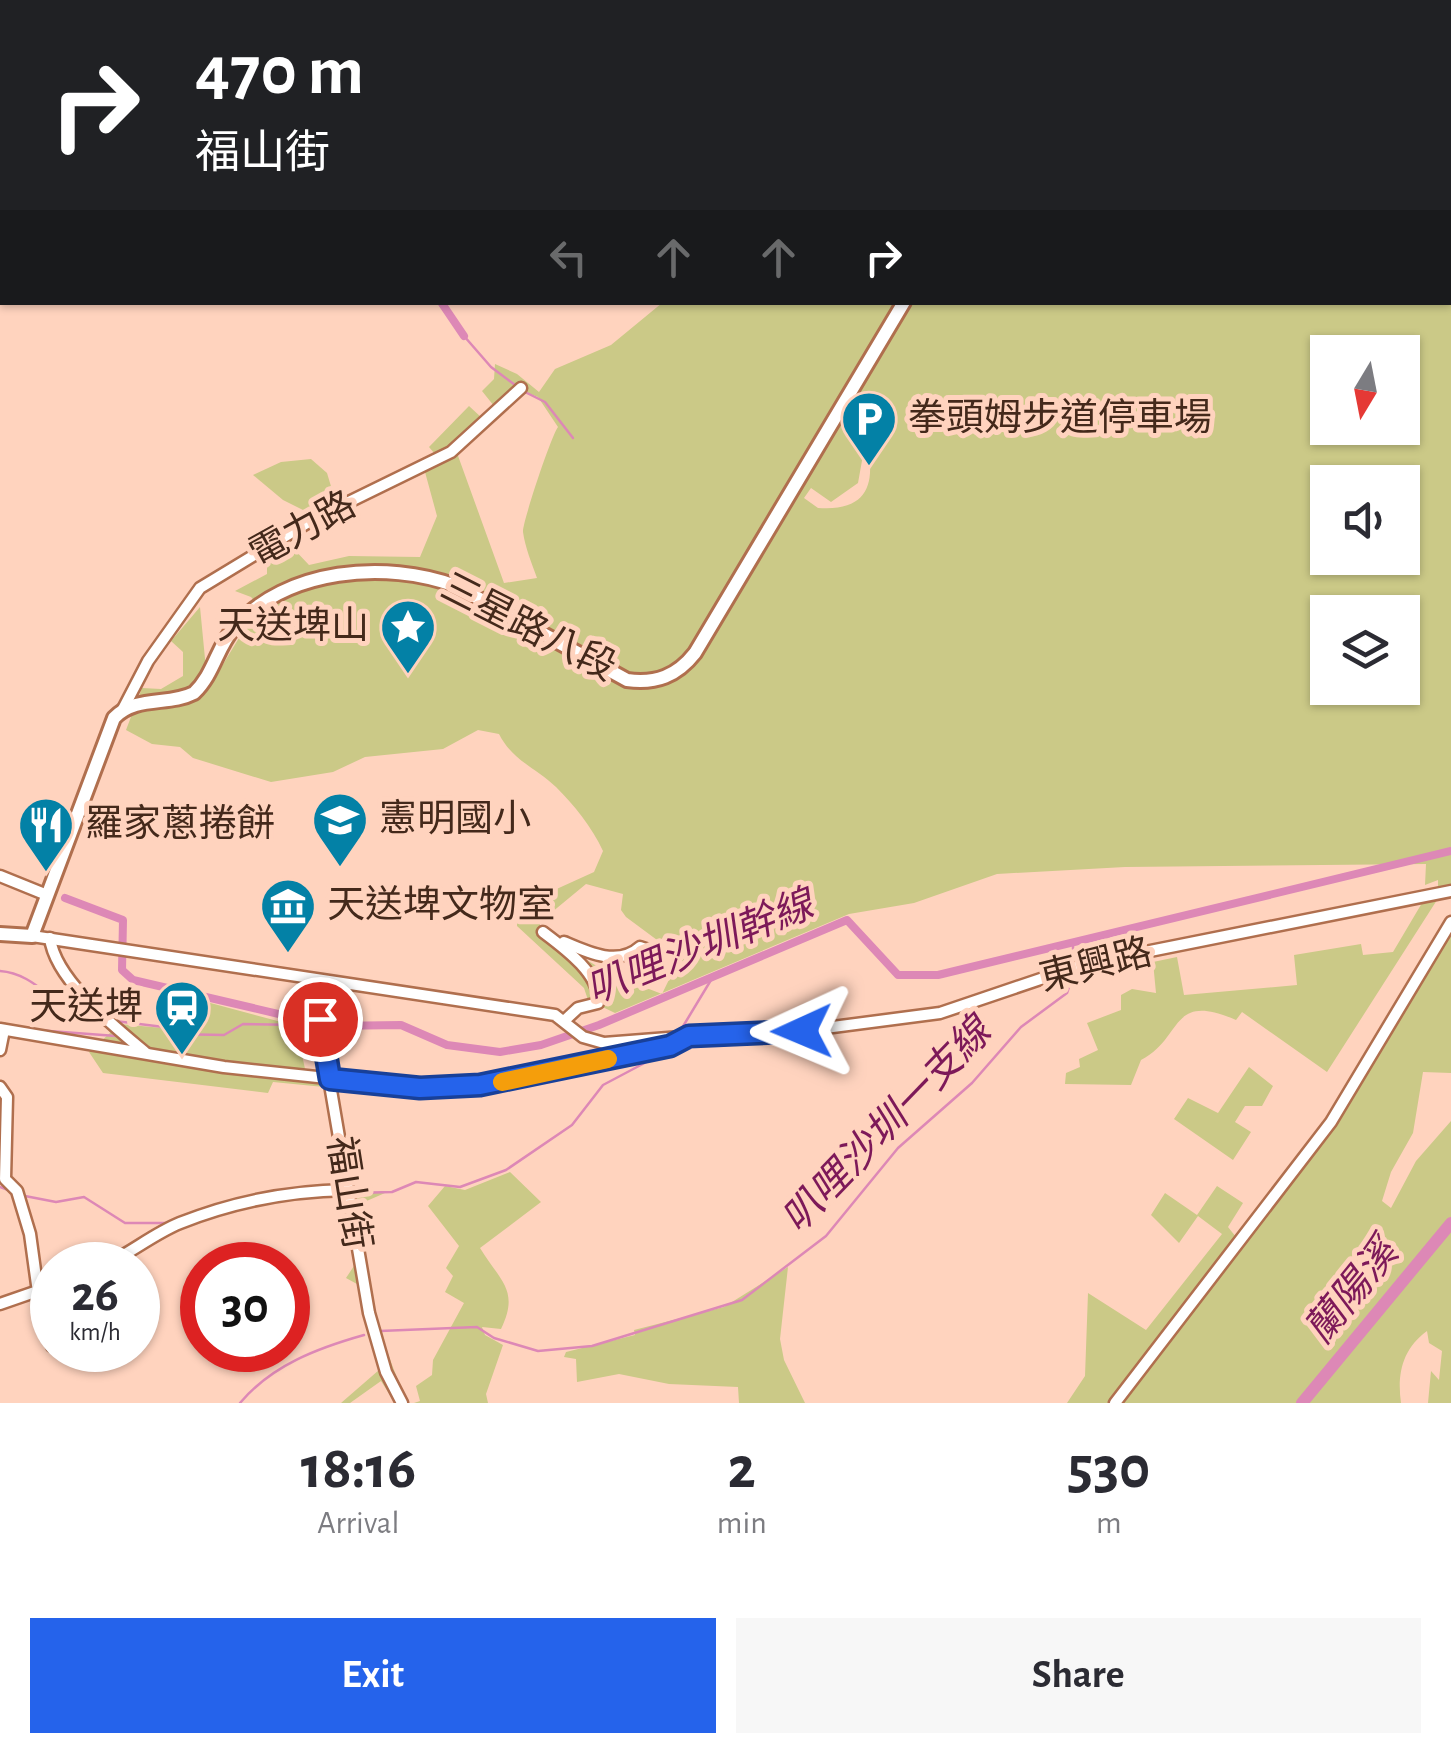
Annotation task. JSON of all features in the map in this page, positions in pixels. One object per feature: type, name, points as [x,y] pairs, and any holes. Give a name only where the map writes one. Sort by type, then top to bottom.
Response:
[{"type":"main road","name":"三星路八段","points":[[123,709],[194,693],[238,623],[304,581],[334,575],[428,576],[456,586],[627,680],[642,682],[670,676],[695,653],[902,305]]},
{"type":"main road","points":[[0,934],[32,936],[102,742],[123,709]]},
{"type":"street","name":"電力路","points":[[123,709],[148,661],[200,588],[312,520],[451,452],[521,388]]},
{"type":"street","points":[[0,876],[47,894]]},
{"type":"street","name":"東興路","points":[[2,1029],[330,1079],[420,1088],[480,1085],[670,1046],[689,1036],[802,1031],[940,1013],[1085,964],[1451,891]]},
{"type":"street","points":[[1115,1403],[1331,1122],[1451,922]]},
{"type":"street","points":[[564,1021],[578,1008],[592,1006],[600,999],[570,952],[548,935],[613,957],[628,956],[640,948],[652,950]]},
{"type":"street","points":[[32,936],[555,1016],[578,1034],[616,1044],[689,1036]]},
{"type":"street","points":[[50,938],[59,965],[147,1054]]},
{"type":"street","name":"福山街","points":[[312,978],[374,1332],[402,1403]]},
{"type":"street","points":[[0,1050],[2,1029]]},
{"type":"street","points":[[112,1048],[124,1035]]},
{"type":"street","points":[[0,1087],[7,1097],[6,1179],[17,1191],[31,1242]]},
{"type":"street","points":[[146,1242],[180,1223],[274,1194],[347,1190]]},
{"type":"street","points":[[0,1304],[30,1295]]},
{"type":"shaded area","points":[[660,305],[1451,305],[1451,898],[1438,900],[1438,880],[1425,885],[1426,864],[1125,867],[997,874],[914,903],[849,914],[663,993],[680,957],[626,917],[621,910],[623,894],[586,884],[540,922],[540,932],[610,974],[661,994],[615,1013],[588,1000],[584,988],[517,926],[517,915],[539,897],[594,872],[603,851],[569,801],[517,757],[499,734],[478,730],[443,749],[365,757],[333,772],[271,782],[193,758],[180,747],[152,744],[126,730],[142,688],[161,689],[183,676],[183,652],[171,641],[200,607],[206,669],[197,689],[205,694],[245,628],[264,612],[251,597],[235,591],[267,574],[267,561],[291,546],[309,565],[349,556],[420,557],[437,516],[422,461],[435,454],[429,447],[469,406],[482,418],[494,406],[482,391],[494,379],[495,364],[517,374],[539,392],[555,369],[611,345]],"holes":[[[521,394],[538,397],[558,427],[523,532],[537,578],[504,583],[457,453]],[[860,425],[870,471],[863,495],[838,508],[818,508],[804,498],[811,488],[831,502],[858,483],[863,455],[853,428]]]},
{"type":"shaded area","points":[[311,459],[327,473],[336,503],[313,515],[283,500],[253,475],[281,462]]},
{"type":"shaded area","points":[[1437,900],[1327,1072],[1242,1012],[1236,1020],[1199,1011],[1188,1014],[1155,1051],[1141,1060],[1131,1085],[1065,1084],[1066,1073],[1080,1067],[1079,1059],[1098,1050],[1087,1023],[1121,1010],[1121,995],[1132,989],[1156,993],[1153,962],[1177,957],[1184,995],[1297,985],[1294,955],[1361,944],[1363,955],[1393,952],[1422,903]]},
{"type":"shaded area","points":[[1451,925],[1451,1073],[1423,1072],[1413,1133],[1391,1172],[1382,1201],[1391,1208],[1416,1161],[1451,1121],[1451,1403],[1428,1403],[1431,1371],[1439,1380],[1442,1351],[1429,1343],[1427,1331],[1403,1363],[1401,1403],[1067,1403],[1085,1376],[1088,1293],[1146,1330],[1222,1234],[1198,1216],[1179,1243],[1151,1215],[1165,1193],[1197,1215],[1217,1186],[1243,1203],[1228,1227],[1240,1242],[1283,1189]]},
{"type":"shaded area","points":[[203,1001],[296,1026],[305,1069],[322,1072],[324,1087],[273,1082],[268,1093],[103,1073],[89,1052],[120,1024],[194,1031]]},
{"type":"shaded area","points":[[1249,1067],[1273,1086],[1262,1106],[1245,1106],[1235,1122],[1251,1132],[1233,1160],[1174,1119],[1188,1098],[1218,1113]]},
{"type":"shaded area","points":[[349,1155],[355,1189],[385,1193],[362,1203],[361,1246],[381,1334],[409,1403],[395,1403],[381,1381],[350,1403],[341,1403],[379,1370],[357,1284],[346,1278],[354,1266],[338,1157]]},
{"type":"shaded area","points":[[510,1172],[541,1202],[480,1248],[505,1286],[509,1305],[501,1329],[482,1327],[485,1335],[503,1345],[486,1394],[488,1403],[414,1403],[420,1401],[416,1386],[432,1375],[433,1360],[464,1303],[445,1292],[453,1276],[446,1268],[459,1246],[428,1206],[445,1186],[465,1190]]},
{"type":"shaded area","points":[[788,1267],[780,1339],[784,1360],[805,1403],[739,1403],[738,1387],[669,1384],[619,1374],[577,1382],[576,1359],[564,1357],[566,1352],[635,1335],[634,1330],[724,1307]]},
{"type":"waterway","points":[[443,305],[464,336]]},
{"type":"waterway","points":[[464,336],[491,367],[519,388]]},
{"type":"waterway","points":[[525,392],[545,402],[573,438]]},
{"type":"waterway","name":"叭哩沙圳幹線","points":[[65,898],[123,920],[122,970],[133,980],[330,1026],[401,1025],[447,1045],[500,1052],[541,1045],[599,1025],[847,920],[898,975],[938,975],[1451,851]]},
{"type":"waterway","name":"叭哩沙圳一支線","points":[[1073,944],[1073,960]]},
{"type":"waterway","points":[[0,971],[26,979],[70,1009],[98,1019]]},
{"type":"waterway","points":[[679,1033],[714,975]]},
{"type":"waterway","name":"叭哩沙圳一支線","points":[[380,1331],[477,1327],[494,1338],[538,1351],[592,1346],[742,1300],[826,1236],[898,1148],[972,1083],[1021,1027],[1067,993],[1073,975]]},
{"type":"waterway","points":[[115,1021],[196,1031]]},
{"type":"waterway","points":[[170,1034],[224,1035],[243,1024],[300,1025],[311,1021]]},
{"type":"waterway","points":[[36,1030],[116,1036]]},
{"type":"waterway","points":[[354,1193],[392,1192],[416,1182],[460,1187],[506,1170],[572,1125],[603,1085],[671,1049]]},
{"type":"waterway","points":[[0,1187],[13,1192]]},
{"type":"waterway","points":[[25,1196],[56,1202],[84,1197],[125,1223],[168,1223]]},
{"type":"waterway","name":"蘭陽溪","points":[[1302,1403],[1451,1223]]},
{"type":"waterway","name":"叭哩沙圳一支線","points":[[240,1403],[281,1368],[364,1335]]},
{"type":"slow traffic","points":[[502,1082],[608,1059]]},
{"type":"place","name":"拳頭姆步道停車場","points":[[869,468]]},
{"type":"place","name":"天送埤山","points":[[408,676]]},
{"type":"place","name":"憲明國小","points":[[340,869]]},
{"type":"place","name":"羅家蔥捲餅","points":[[46,874]]},
{"type":"place","name":"天送埤文物室","points":[[288,955]]},
{"type":"place","name":"天送埤","points":[[182,1057]]},
{"type":"route","points":[[320,1019],[330,1079],[420,1088],[501,1082],[670,1046],[689,1036],[802,1031]]}]
